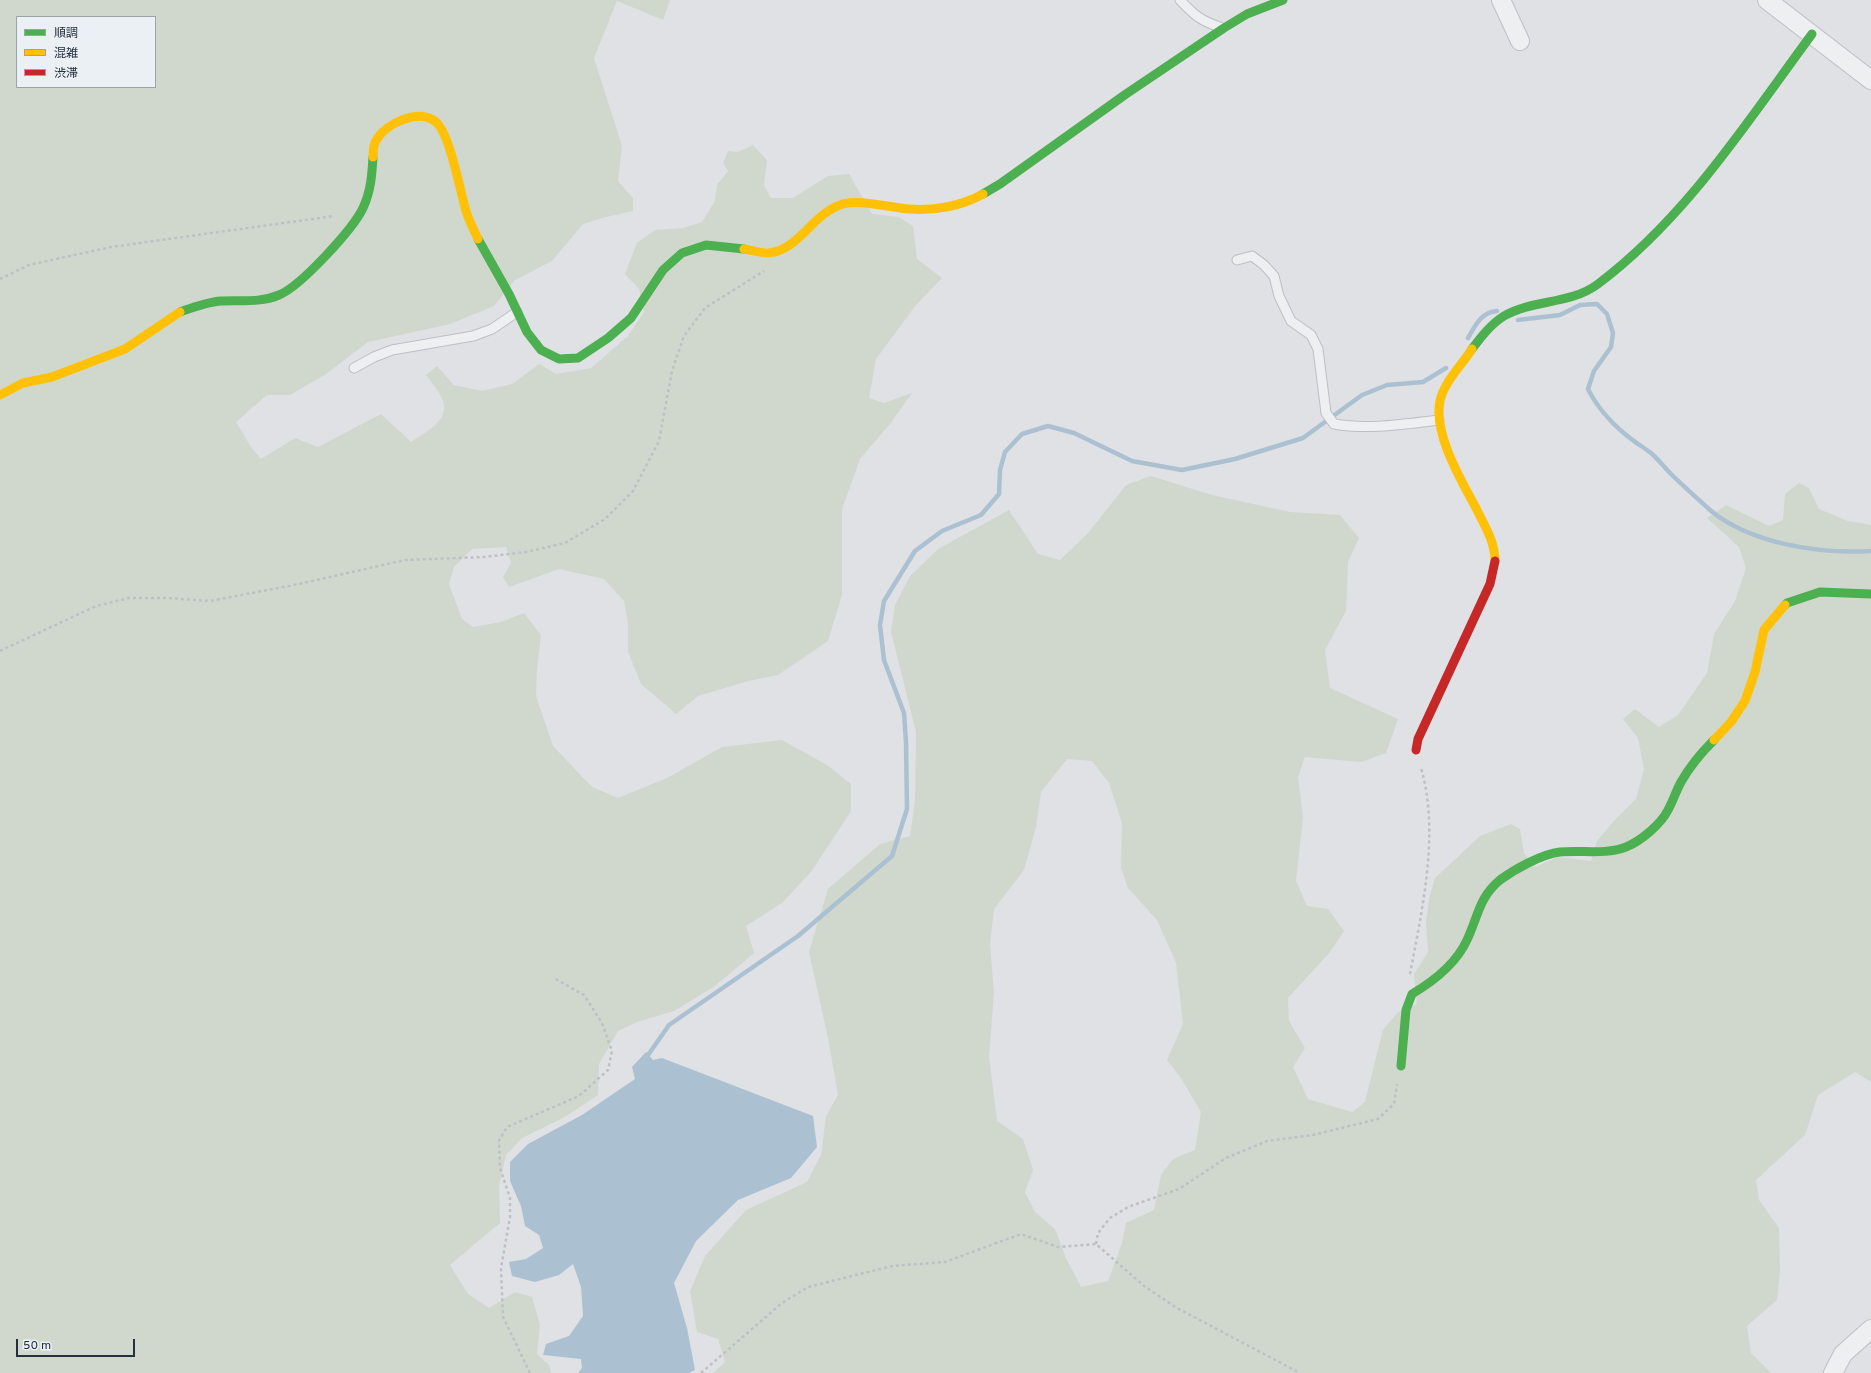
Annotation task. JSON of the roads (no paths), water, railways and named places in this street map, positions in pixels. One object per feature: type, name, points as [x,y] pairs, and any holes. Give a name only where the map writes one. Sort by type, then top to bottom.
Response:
[{"type":"street","points":[[0,395],[23,383],[52,377],[125,349],[177,313],[195,306],[221,301],[257,301],[279,295],[299,282],[346,233],[363,208],[371,185],[376,140],[386,129],[410,118],[425,116],[436,122],[446,138],[467,214],[480,245],[508,294],[527,332],[541,350],[559,359],[578,358],[608,338],[631,318],[664,270],[682,253],[706,245],[740,248],[767,253],[785,249],[824,213],[841,204],[870,203],[910,209],[946,207],[972,201],[1000,184],[1126,94],[1224,28],[1248,14],[1283,0]]},
{"type":"street","points":[[1501,0],[1520,41]]},
{"type":"street","points":[[1767,0],[1871,80]]},
{"type":"street","points":[[1416,750],[1418,739],[1490,584],[1495,558],[1489,533],[1449,452],[1439,420],[1440,400],[1452,378],[1481,337],[1498,321],[1510,313],[1525,308],[1566,300],[1596,286],[1649,241],[1680,209],[1713,169],[1812,34]]},
{"type":"street","points":[[1401,1066],[1406,1010],[1412,994],[1428,985],[1455,960],[1467,940],[1478,910],[1489,890],[1502,879],[1544,855],[1560,852],[1601,852],[1626,847],[1654,828],[1668,811],[1680,783],[1697,757],[1731,722],[1745,701],[1755,672],[1764,630],[1786,603],[1820,592],[1871,594]]},
{"type":"street","points":[[1833,1373],[1843,1354],[1871,1329]]},
{"type":"lane","points":[[1180,0],[1196,16],[1207,23],[1224,28]]},
{"type":"lane","points":[[1237,260],[1252,256],[1264,264],[1274,276],[1279,296],[1290,321],[1311,335],[1318,349],[1326,413],[1334,424],[1347,426],[1384,426],[1439,420]]},
{"type":"lane","points":[[354,368],[374,357],[392,350],[474,336],[492,329],[517,312]]},
{"type":"water","points":[[646,1052],[653,1060],[662,1058],[813,1116],[817,1147],[791,1178],[738,1200],[696,1241],[674,1283],[687,1328],[695,1370],[689,1373],[578,1373],[582,1368],[581,1359],[543,1355],[546,1344],[569,1336],[583,1316],[581,1287],[573,1264],[559,1275],[535,1282],[512,1276],[509,1262],[526,1259],[543,1248],[539,1235],[525,1226],[521,1206],[510,1181],[510,1162],[528,1144],[582,1115],[635,1079],[632,1067]]},
{"type":"waterway","points":[[1518,320],[1560,315],[1580,305],[1597,304],[1607,314],[1613,333],[1611,347],[1594,371],[1588,389],[1602,411],[1621,430],[1651,453],[1675,478],[1710,510],[1727,522],[1745,531],[1765,539],[1808,548],[1830,551],[1871,551]]},
{"type":"waterway","points":[[1468,338],[1479,320],[1487,314],[1497,311]]},
{"type":"waterway","points":[[646,1058],[669,1025],[798,936],[892,856],[907,809],[906,742],[904,713],[884,660],[880,625],[884,601],[915,551],[942,531],[981,515],[999,494],[1000,470],[1005,452],[1022,434],[1048,426],[1074,433],[1132,461],[1182,470],[1235,459],[1303,438],[1362,395],[1387,385],[1423,382],[1446,368]]}]
